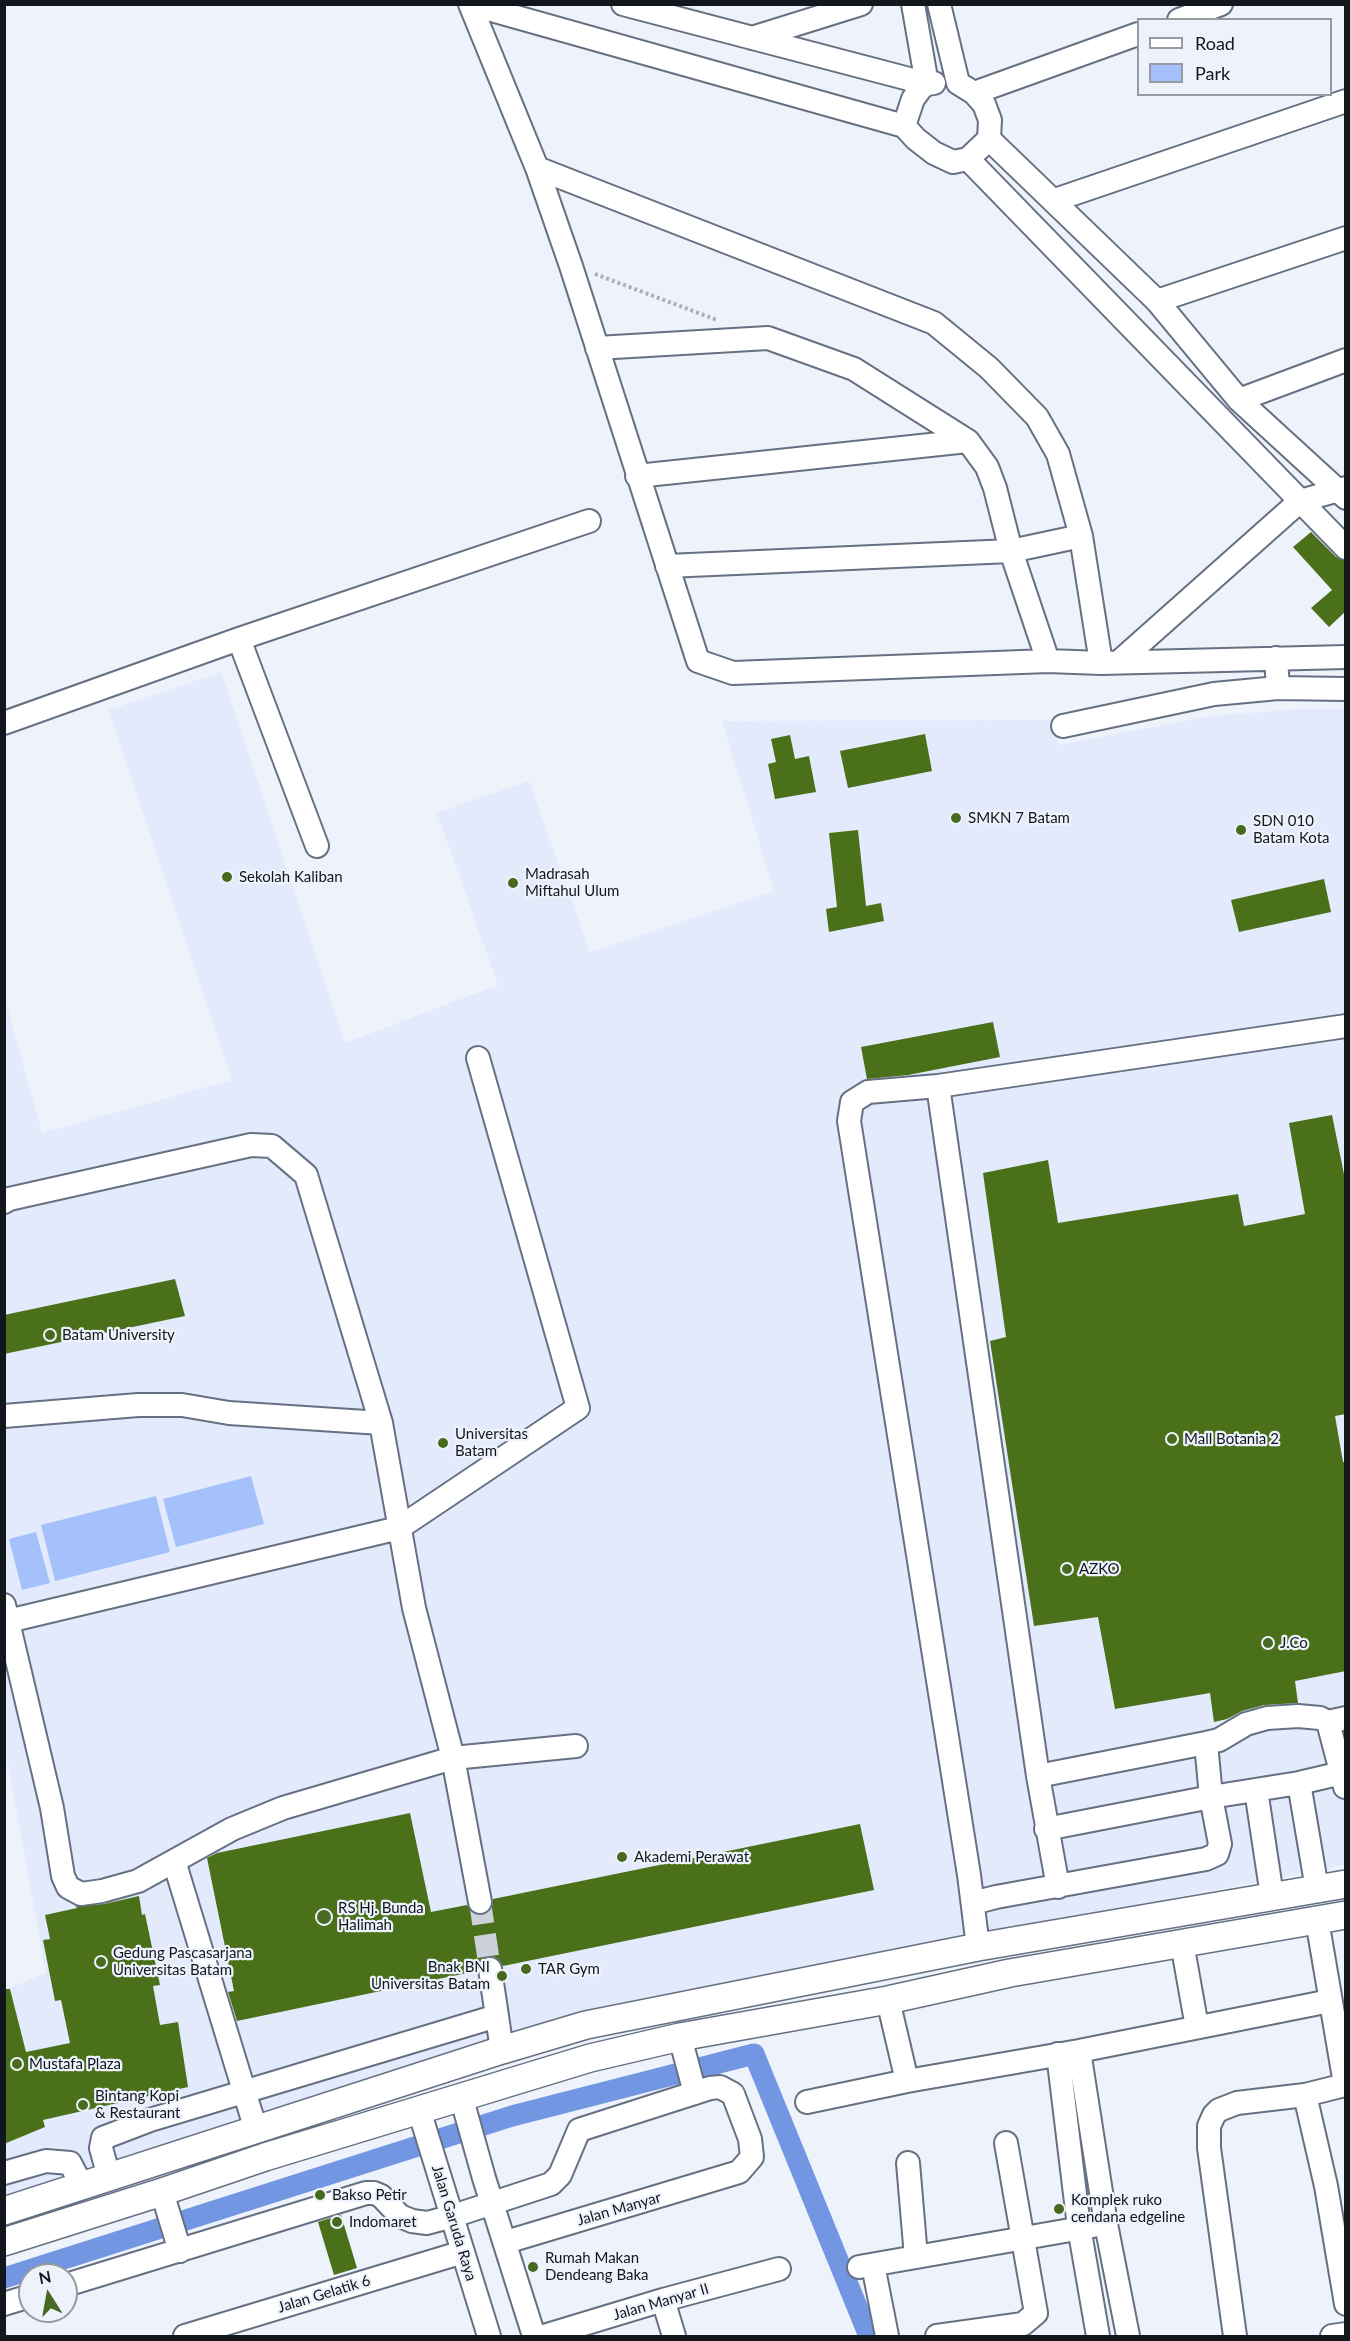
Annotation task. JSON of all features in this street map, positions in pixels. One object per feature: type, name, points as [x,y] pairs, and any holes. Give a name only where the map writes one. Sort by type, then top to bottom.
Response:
[{"type":"main road","points":[[4,2211],[586,2025],[978,1947],[1346,1884]]},
{"type":"main road","points":[[4,2242],[171,2223],[265,2157],[418,2110],[464,2106],[590,2058],[688,2066],[754,2025],[783,2018],[888,2000],[1010,1973],[1346,1915]]},
{"type":"main road","points":[[776,1987],[783,2018]]},
{"type":"street","points":[[470,4],[904,126],[915,139],[934,153],[953,162],[968,159],[989,138],[990,120],[984,105],[966,88],[939,4]]},
{"type":"street","points":[[470,4],[537,168],[571,266],[698,661],[733,673],[1048,661],[1111,662],[1346,657]]},
{"type":"street","points":[[623,4],[909,79],[924,86],[966,88],[1137,34]]},
{"type":"street","points":[[752,38],[861,4]]},
{"type":"street","points":[[904,126],[913,99],[924,86],[913,4]]},
{"type":"street","points":[[1184,18],[1221,4]]},
{"type":"street","points":[[1055,200],[1346,101]]},
{"type":"street","points":[[989,138],[1157,301],[1239,400],[1343,492]]},
{"type":"street","points":[[968,159],[1346,548]]},
{"type":"street","points":[[537,168],[934,323],[989,368],[1037,417],[1058,454],[1111,662]]},
{"type":"street","points":[[1157,301],[1346,238]]},
{"type":"street","points":[[597,348],[768,339],[854,369],[968,441],[987,467],[1011,551],[1048,661]]},
{"type":"street","points":[[1239,400],[1346,360]]},
{"type":"street","points":[[638,476],[968,441]]},
{"type":"street","points":[[1111,662],[1300,501],[1343,492]]},
{"type":"street","points":[[4,723],[239,639],[589,521]]},
{"type":"street","points":[[667,566],[1011,551],[1080,536]]},
{"type":"street","points":[[239,639],[317,846]]},
{"type":"street","points":[[1276,658],[1278,688]]},
{"type":"street","points":[[1212,660],[1214,694]]},
{"type":"street","points":[[1063,726],[1214,694],[1278,688],[1346,689]]},
{"type":"street","points":[[978,1947],[973,1903],[849,1121],[852,1102],[868,1092],[939,1086],[1346,1026]]},
{"type":"street","points":[[478,1058],[578,1408],[399,1528],[6,1613],[52,1808],[63,1876],[68,1887],[81,1894],[138,1881],[232,1829],[283,1808],[453,1758],[576,1746]]},
{"type":"street","points":[[939,1086],[1038,1776],[1058,1887]]},
{"type":"street","points":[[4,1203],[9,1199],[251,1145],[272,1146],[306,1175],[381,1423],[414,1608],[453,1758],[480,1902]]},
{"type":"street","points":[[4,1416],[138,1404],[182,1405],[229,1413],[381,1423]]},
{"type":"street","points":[[1038,1776],[1219,1740],[1246,1724],[1267,1718],[1298,1716],[1337,1720],[1344,1777],[1211,1797],[1046,1829]]},
{"type":"street","points":[[973,1903],[1206,1859],[1218,1854],[1220,1844],[1211,1797],[1206,1743]]},
{"type":"street","points":[[1299,1783],[1317,1888]]},
{"type":"street","points":[[1256,1790],[1272,1896]]},
{"type":"street","points":[[174,1861],[256,2130]]},
{"type":"street","points":[[1235,2337],[1209,2148],[1209,2126],[1214,2115],[1220,2110],[1237,2103],[1305,2095],[1341,2086],[1344,2078],[1317,1920]]},
{"type":"street","points":[[1182,1943],[1197,2027]]},
{"type":"street","points":[[490,1968],[502,2050]]},
{"type":"street","points":[[888,2000],[907,2081]]},
{"type":"street","points":[[807,2102],[1330,2001]]},
{"type":"street","points":[[109,2177],[101,2148],[103,2138],[150,2120],[497,2016]]},
{"type":"street","points":[[1069,2053],[1128,2337]]},
{"type":"street","points":[[1069,2053],[1079,2227],[1098,2337]]},
{"type":"street","points":[[78,2278],[171,2223],[374,2193],[381,2196],[400,2216],[412,2221],[427,2223],[551,2184],[560,2175],[579,2130],[688,2066]]},
{"type":"street","name":"Jalan Manyar","points":[[506,2242],[732,2176],[739,2172],[752,2157],[750,2139],[737,2102],[729,2090],[720,2087],[688,2066]]},
{"type":"street","points":[[1305,2095],[1326,2186],[1346,2304]]},
{"type":"street","points":[[464,2106],[534,2337]]},
{"type":"street","name":"Jalan Garuda Raya","points":[[418,2110],[489,2337]]},
{"type":"street","points":[[938,2337],[1023,2324],[1036,2313],[1006,2143]]},
{"type":"street","points":[[4,2173],[46,2161],[69,2163],[82,2186]]},
{"type":"street","points":[[908,2163],[916,2257]]},
{"type":"street","points":[[887,2337],[866,2266],[1106,2224]]},
{"type":"street","name":"Jalan Gelatik 6","points":[[185,2337],[463,2252]]},
{"type":"street","name":"Jalan Manyar II","points":[[544,2337],[663,2300],[780,2269]]},
{"type":"street","points":[[663,2300],[674,2337]]},
{"type":"street","points":[[1332,2337],[1346,2334]]},
{"type":"path","points":[[571,266],[724,322]]},
{"type":"shaded area","points":[[221,672],[345,1043],[498,985],[437,813],[529,781],[590,952],[774,891],[722,721],[1054,720],[1058,745],[1211,716],[1300,709],[1345,709],[1345,1865],[629,2002],[5,2196],[5,1990],[46,1973],[4,1742],[4,995],[42,1133],[232,1080],[109,710]]},
{"type":"green space","points":[[251,1476],[264,1524],[176,1547],[163,1499]]},
{"type":"green space","points":[[156,1496],[170,1552],[55,1581],[41,1525]]},
{"type":"green space","points":[[36,1532],[50,1583],[22,1590],[9,1539]]},
{"type":"building","points":[[1311,532],[1336,557],[1346,561],[1346,611],[1329,627],[1311,608],[1332,590],[1293,547]]},
{"type":"building","points":[[925,734],[932,771],[848,788],[840,751]]},
{"type":"building","points":[[790,735],[795,759],[809,756],[816,792],[775,799],[768,764],[776,762],[771,739]]},
{"type":"building","points":[[858,830],[866,906],[881,903],[884,921],[829,932],[826,909],[837,907],[829,833]]},
{"type":"building","points":[[1324,879],[1331,912],[1239,932],[1231,900]]},
{"type":"building","points":[[993,1022],[1000,1057],[908,1075],[867,1079],[861,1047]]},
{"type":"building","name":"Mall Botania 2","points":[[1332,1115],[1346,1184],[1346,1414],[1335,1416],[1343,1462],[1346,1462],[1346,1671],[1295,1681],[1298,1703],[1264,1705],[1214,1722],[1210,1693],[1115,1709],[1098,1617],[1034,1626],[990,1341],[1006,1337],[983,1173],[1048,1160],[1058,1223],[1238,1194],[1244,1226],[1305,1214],[1289,1123]]},
{"type":"building","name":"Batam University","points":[[175,1279],[185,1316],[4,1354],[4,1315]]},
{"type":"building","points":[[410,1813],[431,1912],[467,1905],[475,1914],[483,1915],[492,1907],[493,1899],[860,1824],[874,1890],[503,1966],[495,1957],[487,1956],[478,1964],[477,1971],[237,2021],[228,1992],[234,1991],[207,1858],[217,1853]]},
{"type":"building","points":[[139,1896],[160,1985],[153,1986],[160,2025],[178,2022],[188,2087],[43,2120],[45,2127],[4,2144],[4,1989],[10,1989],[26,2052],[70,2043],[61,2000],[55,2001],[43,1940],[50,1939],[45,1915],[77,1908],[76,1906],[104,1904]]},
{"type":"building","points":[[341,2215],[357,2268],[334,2275],[318,2222]]},
{"type":"waterway","points":[[4,2278],[512,2116],[754,2054],[869,2336]]},
{"type":"tunnel","points":[[480,1902],[490,1969]]},
{"type":"place","name":"SMKN 7 Batam","points":[[956,818]]},
{"type":"place","name":"SDN 010 Batam Kota","points":[[1241,830]]},
{"type":"place","name":"Sekolah Kaliban","points":[[227,877]]},
{"type":"place","name":"Madrasah Miftahul Ulum","points":[[513,883]]},
{"type":"place","name":"Batam University","points":[[50,1335]]},
{"type":"place","name":"Mall Botania 2","points":[[1172,1439]]},
{"type":"place","name":"Universitas Batam","points":[[443,1443]]},
{"type":"place","name":"AZKO","points":[[1067,1569]]},
{"type":"place","name":"J.Co","points":[[1268,1643]]},
{"type":"place","name":"Akademi Perawat","points":[[622,1857]]},
{"type":"place","name":"RS Hj. Bunda Halimah","points":[[324,1917]]},
{"type":"place","name":"Gedung Pascasarjana Universitas Batam","points":[[101,1962]]},
{"type":"place","name":"TAR Gym","points":[[526,1969]]},
{"type":"place","name":"Bnak BNI Universitas Batam","points":[[502,1976]]},
{"type":"place","name":"Mustafa Plaza","points":[[17,2064]]},
{"type":"place","name":"Bintang Kopi & Restaurant","points":[[83,2105]]},
{"type":"place","name":"Bakso Petir","points":[[320,2195]]},
{"type":"place","name":"Komplek ruko cendana edgeline","points":[[1059,2209]]},
{"type":"place","name":"Indomaret","points":[[337,2222]]},
{"type":"place","name":"Rumah Makan Dendeang Baka","points":[[533,2267]]}]
